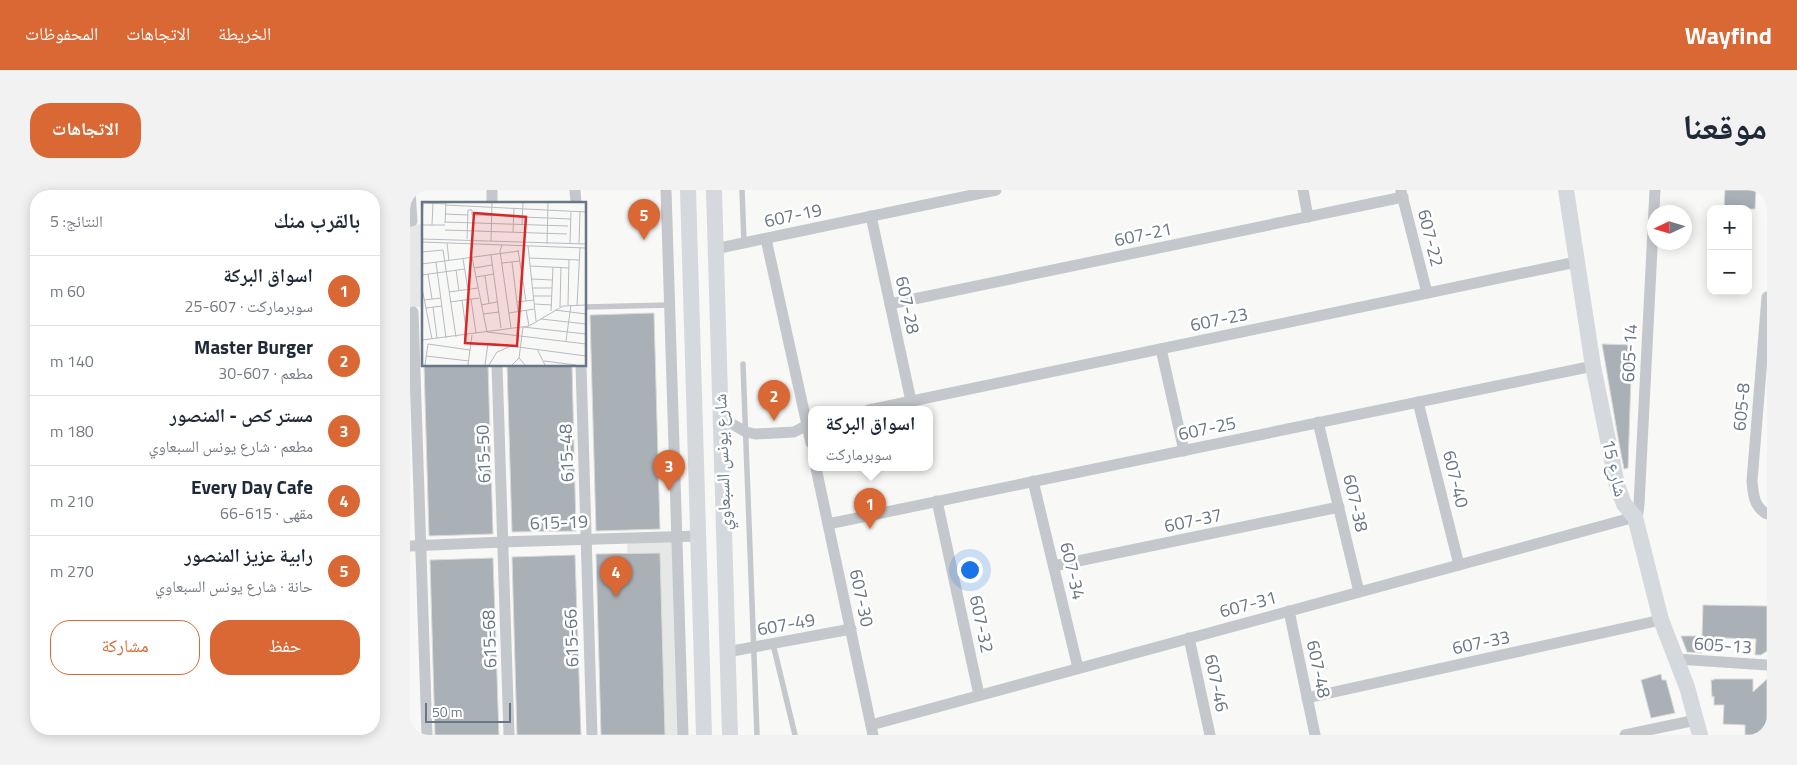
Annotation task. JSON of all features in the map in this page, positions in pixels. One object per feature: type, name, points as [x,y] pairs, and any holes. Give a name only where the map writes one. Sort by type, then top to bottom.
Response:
[{"type":"main road","name":"شارع يونس السبعاوي","points":[[688,190],[704,735]]},
{"type":"main road","name":"شارع يونس السبعاوي","points":[[714,190],[730,735]]},
{"type":"main road","name":"شارع 15","points":[[1566,190],[1593,366],[1618,486],[1624,504],[1635,517],[1661,620],[1688,687],[1698,727]]},
{"type":"main road","points":[[694,418],[720,417]]},
{"type":"street","points":[[410,190],[415,221]]},
{"type":"street","points":[[666,190],[683,735]]},
{"type":"street","name":"607-19","points":[[715,249],[996,190]]},
{"type":"street","points":[[1303,190],[1308,217]]},
{"type":"street","name":"605-14","points":[[1635,517],[1639,504],[1655,190]]},
{"type":"street","name":"607-21","points":[[890,304],[1308,217],[1402,194]]},
{"type":"street","name":"607-22","points":[[1402,194],[1426,294]]},
{"type":"street","name":"607-28","points":[[871,216],[911,401]]},
{"type":"street","points":[[766,239],[808,420]]},
{"type":"street","name":"607-23","points":[[888,406],[1576,262]]},
{"type":"street","name":"605-8","points":[[1767,298],[1752,481],[1753,495],[1757,505],[1767,514]]},
{"type":"street","points":[[416,312],[414,548],[427,735]]},
{"type":"street","points":[[1161,349],[1184,451]]},
{"type":"street","name":"615-50","points":[[497,366],[503,542]]},
{"type":"street","name":"615-48","points":[[581,366],[586,539]]},
{"type":"street","name":"607-25","points":[[828,524],[1593,366]]},
{"type":"street","name":"607-40","points":[[1418,402],[1459,565]]},
{"type":"street","points":[[720,417],[746,432],[760,434],[788,434],[808,425]]},
{"type":"street","name":"607-38","points":[[1318,422],[1359,592]]},
{"type":"street","name":"607-30","points":[[817,471],[872,730]]},
{"type":"street","name":"607-34","points":[[1033,481],[1078,668]]},
{"type":"street","name":"607-32","points":[[937,501],[979,695]]},
{"type":"street","name":"607-37","points":[[1054,566],[1339,508]]},
{"type":"street","name":"607-31","points":[[872,730],[979,695],[1635,517]]},
{"type":"street","name":"615-19","points":[[414,548],[503,542],[698,536]]},
{"type":"street","name":"615-66","points":[[586,539],[592,735]]},
{"type":"street","name":"615-68","points":[[503,542],[509,735]]},
{"type":"street","name":"607-48","points":[[1289,611],[1315,735]]},
{"type":"street","name":"607-33","points":[[1308,698],[1661,620]]},
{"type":"street","name":"607-49","points":[[727,652],[851,629]]},
{"type":"street","name":"607-46","points":[[1189,638],[1210,735]]},
{"type":"street","name":"605-13","points":[[1677,659],[1767,665]]},
{"type":"street","points":[[1625,735],[1698,727]]},
{"type":"lane","points":[[742,190],[744,243]]},
{"type":"lane","points":[[586,307],[670,305]]},
{"type":"lane","points":[[743,364],[757,735]]},
{"type":"lane","points":[[773,644],[795,735]]},
{"type":"shaded area","points":[[422,224],[422,307],[410,307],[410,225]]},
{"type":"shaded area","points":[[627,542],[672,542],[680,735],[633,735]]},
{"type":"building","points":[[1725,190],[1756,190],[1755,209],[1752,209],[1752,205],[1724,205]]},
{"type":"building","points":[[654,313],[660,529],[596,531],[590,315]]},
{"type":"building","points":[[1602,344],[1632,345],[1628,468],[1624,469],[1619,443]]},
{"type":"building","points":[[424,366],[488,366],[493,534],[429,536]]},
{"type":"building","points":[[507,366],[572,366],[576,531],[512,532]]},
{"type":"building","points":[[660,553],[665,735],[601,735],[596,554]]},
{"type":"building","points":[[575,555],[581,735],[517,735],[512,557]]},
{"type":"building","points":[[493,558],[499,735],[435,735],[430,560]]},
{"type":"building","points":[[1703,605],[1767,606],[1767,651],[1761,655],[1755,655],[1756,639],[1724,638],[1723,649],[1702,648],[1702,653],[1687,652],[1681,636],[1702,636]]},
{"type":"building","points":[[1661,674],[1662,680],[1666,680],[1675,713],[1651,718],[1641,680]]},
{"type":"building","points":[[1753,679],[1753,692],[1767,679],[1767,735],[1745,735],[1745,725],[1723,724],[1724,705],[1714,705],[1714,696],[1712,697],[1711,680]]},
{"type":"place","name":"رابية عزيز المنصور","points":[[644,240]]},
{"type":"place","name":"Master Burger","points":[[774,421]]},
{"type":"place","name":"مستر كص - المنصور","points":[[669,491]]},
{"type":"place","name":"اسواق البركة","points":[[870,529]]},
{"type":"place","name":"Every Day Cafe","points":[[616,597]]}]
